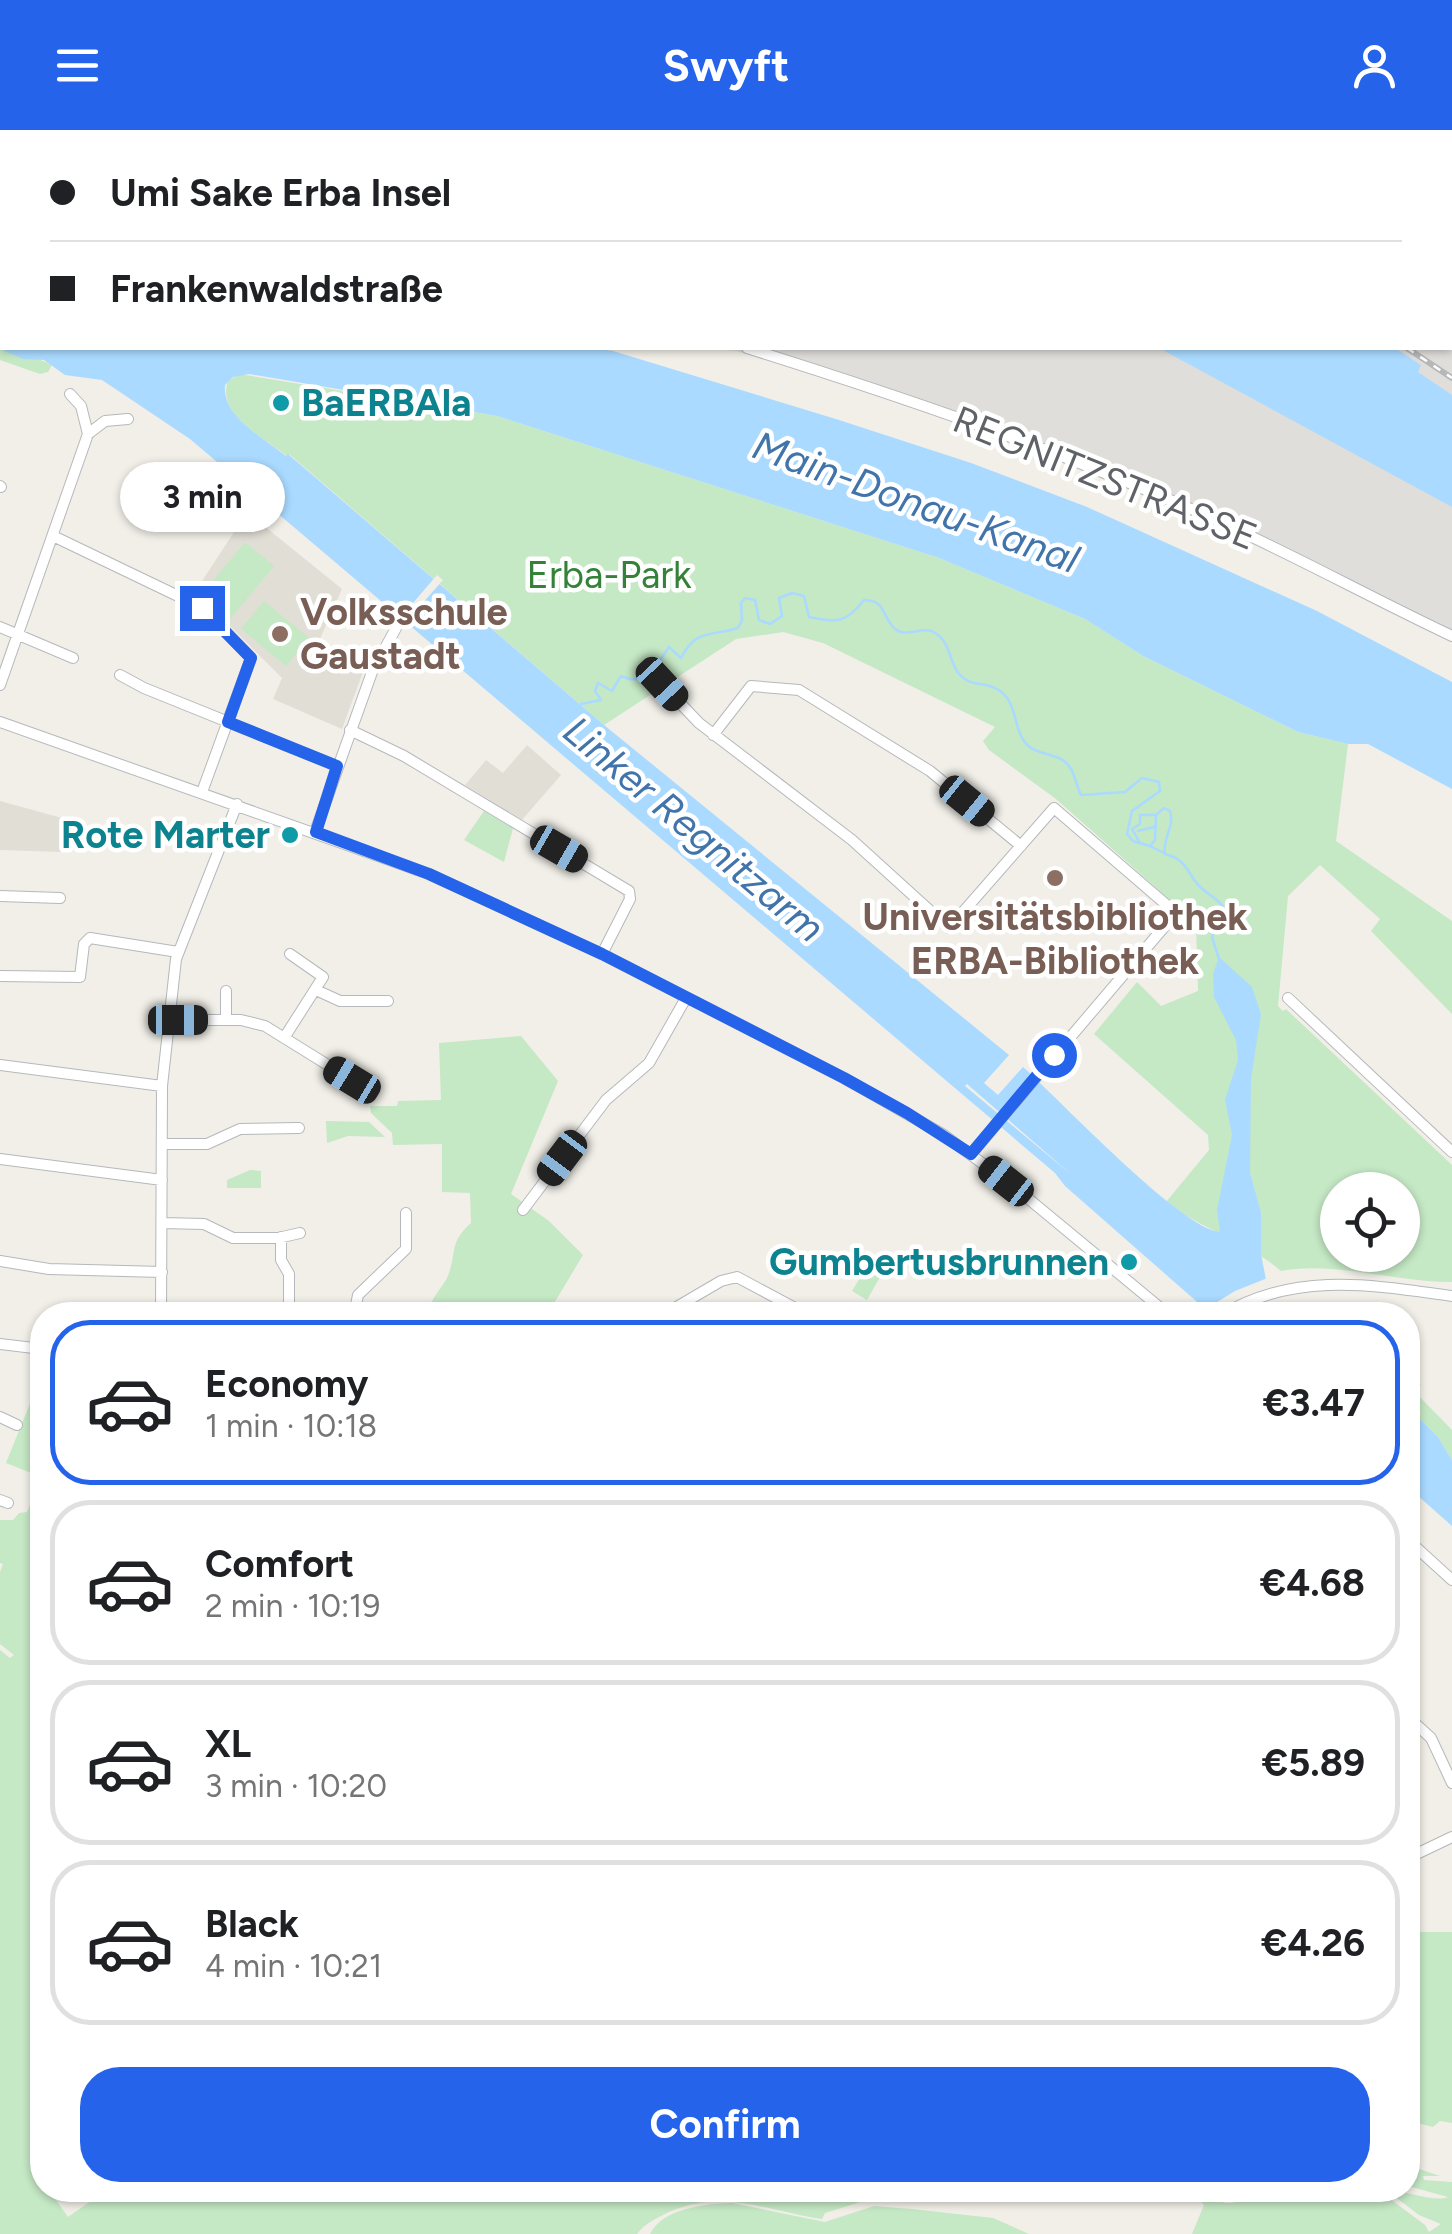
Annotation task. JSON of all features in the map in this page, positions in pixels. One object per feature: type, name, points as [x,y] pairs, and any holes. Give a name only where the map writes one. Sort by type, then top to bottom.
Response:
[{"type":"street","name":"REGNITZSTRASSE","points":[[753,350],[957,416],[1166,498],[1304,561],[1452,636]]},
{"type":"street","points":[[0,685],[88,434],[84,414],[70,394]]},
{"type":"street","points":[[88,434],[105,421],[128,419]]},
{"type":"street","points":[[53,536],[202,608],[251,658],[202,792]]},
{"type":"street","points":[[0,627],[74,658]]},
{"type":"street","points":[[316,832],[350,730],[384,647],[396,628]]},
{"type":"street","points":[[120,675],[337,766]]},
{"type":"street","points":[[659,681],[714,735],[852,840],[949,928],[1054,808],[1176,913],[971,1154]]},
{"type":"street","points":[[714,735],[750,686],[799,690],[930,771],[1021,846]]},
{"type":"street","points":[[0,722],[429,874],[602,954],[879,1097],[971,1154],[1152,1302]]},
{"type":"street","points":[[350,730],[404,756],[629,891],[630,899],[602,954]]},
{"type":"street","points":[[161,1302],[162,1086],[178,952],[237,804]]},
{"type":"street","points":[[0,896],[60,898]]},
{"type":"street","points":[[0,976],[80,978],[84,944],[90,938],[178,952]]},
{"type":"street","points":[[284,1038],[323,976],[290,954]]},
{"type":"street","points":[[316,990],[340,1001],[388,1001]]},
{"type":"street","points":[[226,991],[226,1020]]},
{"type":"street","points":[[523,1210],[606,1100],[649,1063],[686,998]]},
{"type":"street","points":[[1288,998],[1452,1152]]},
{"type":"street","points":[[168,1020],[226,1020],[265,1026],[352,1080],[358,1080]]},
{"type":"street","points":[[0,1064],[162,1086]]},
{"type":"street","points":[[162,1144],[207,1144],[240,1128],[299,1128]]},
{"type":"street","points":[[0,1159],[162,1180]]},
{"type":"street","points":[[356,1302],[358,1294],[406,1249],[406,1213]]},
{"type":"street","points":[[162,1224],[204,1224],[233,1238],[300,1233]]},
{"type":"street","points":[[281,1237],[281,1260],[289,1274],[289,1302]]},
{"type":"street","points":[[0,1262],[49,1269],[162,1272]]},
{"type":"street","points":[[685,1302],[720,1281],[738,1277],[784,1302]]},
{"type":"street","points":[[1246,1302],[1290,1288],[1345,1283],[1452,1296]]},
{"type":"street","points":[[0,1344],[30,1348]]},
{"type":"street","points":[[0,1417],[17,1425]]},
{"type":"street","points":[[1420,1551],[1452,1580]]},
{"type":"street","points":[[1420,1728],[1431,1738],[1452,1783]]},
{"type":"street","points":[[1420,1852],[1452,1837]]},
{"type":"shaded area","points":[[726,350],[1452,350],[1452,641],[1255,542],[1005,439]]},
{"type":"shaded area","name":"Volksschule Gaustadt","points":[[247,512],[342,589],[315,650],[363,672],[342,729],[273,699],[282,678],[211,607],[193,595]]},
{"type":"shaded area","points":[[527,745],[561,775],[522,820],[465,785],[486,760],[503,773]]},
{"type":"shaded area","points":[[0,801],[62,818],[62,852],[0,850]]},
{"type":"green space","points":[[0,350],[4,350],[52,365],[48,372],[40,374],[0,360]]},
{"type":"green space","name":"Erba-Park","points":[[239,374],[497,416],[939,558],[1085,619],[1143,656],[1298,732],[1348,744],[1336,841],[1452,921],[1452,1014],[1371,931],[1380,919],[1320,865],[1288,896],[1278,1006],[1286,1009],[1452,1165],[1452,1282],[1358,1272],[1420,1272],[1420,1172],[1320,1172],[1320,1268],[1281,1271],[1166,1202],[1209,1150],[1208,1135],[1094,1034],[1137,982],[1161,1006],[1198,991],[1196,923],[1056,799],[989,750],[983,741],[995,727],[823,643],[783,632],[736,639],[604,725],[289,454],[244,424],[226,393],[228,381]]},
{"type":"green space","points":[[245,542],[274,566],[231,618],[202,594]]},
{"type":"green space","points":[[264,601],[309,638],[286,666],[241,629]]},
{"type":"green space","points":[[484,811],[513,828],[504,862],[464,840]]},
{"type":"green space","points":[[521,1036],[558,1081],[511,1194],[549,1221],[583,1255],[555,1302],[432,1302],[449,1273],[457,1241],[471,1223],[470,1193],[442,1192],[442,1144],[393,1145],[392,1133],[371,1113],[370,1106],[441,1100],[439,1043]]},
{"type":"green space","points":[[326,1121],[369,1122],[385,1137],[348,1136],[327,1143]]},
{"type":"green space","points":[[250,1170],[261,1171],[261,1188],[227,1188],[227,1180]]},
{"type":"green space","points":[[866,1268],[880,1277],[867,1300],[852,1291]]},
{"type":"green space","points":[[1420,1397],[1452,1430],[1452,1460],[1438,1437],[1420,1419]]},
{"type":"green space","points":[[30,1403],[30,1473],[6,1463]]},
{"type":"green space","points":[[30,1504],[30,2202],[57,2202],[68,2217],[90,2202],[709,2202],[669,2212],[637,2234],[0,2234],[0,1650],[10,1658],[14,1655],[0,1644],[0,1520],[13,1520],[19,1513],[27,1512]]},
{"type":"green space","points":[[1420,1932],[1452,1932],[1452,2123],[1440,2121],[1433,2127],[1420,2124]]},
{"type":"green space","points":[[1420,2169],[1440,2176],[1423,2176],[1424,2180],[1452,2182],[1452,2234],[1192,2234],[1204,2205],[1201,2202],[1394,2202],[1429,2232],[1441,2224],[1402,2202],[1420,2202],[1420,2195],[1448,2197],[1420,2189]]},
{"type":"green space","points":[[727,2202],[861,2202],[825,2213],[822,2219]]},
{"type":"green space","points":[[732,2203],[825,2222],[874,2206],[912,2209],[993,2218],[1029,2234],[650,2234],[664,2218],[675,2213]]},
{"type":"water","points":[[2,350],[613,351],[971,463],[1087,507],[1317,611],[1452,682],[1452,789],[1368,744],[1348,744],[1298,732],[1143,656],[1085,619],[939,558],[497,416],[249,374],[233,377],[225,385],[230,407],[246,426],[288,454],[604,725],[1009,1055],[984,1083],[998,1095],[1023,1067],[1150,1187],[1178,1210],[1220,1232],[1217,1210],[1232,1135],[1225,1100],[1238,1060],[1236,1040],[1214,997],[1213,974],[1219,957],[1252,987],[1261,1014],[1251,1079],[1250,1173],[1261,1213],[1261,1254],[1266,1280],[1275,1302],[1197,1302],[1055,1173],[190,439],[102,380],[65,375],[44,360],[23,359]],"holes":[[[967,1084],[1073,1176],[965,1086]]]},
{"type":"water","points":[[1163,350],[1398,350],[1421,365],[1418,372],[1452,395],[1452,507]]},
{"type":"water","points":[[1420,1419],[1438,1437],[1452,1460],[1452,1526],[1420,1498]]},
{"type":"pier","points":[[437,575],[443,580],[406,622],[401,617]]},
{"type":"pier","points":[[1270,1277],[1281,1302],[1217,1302]]},
{"type":"waterway","name":"Linker Regnitzarm","points":[[581,704],[601,700],[595,691],[598,683],[612,691],[621,676],[644,677],[669,647],[681,658],[698,638],[738,628],[745,598],[755,600],[759,620],[770,624],[782,616],[779,598],[792,593],[804,596],[809,617],[827,620],[846,617],[864,600],[871,601],[880,606],[900,632],[927,630],[938,635],[964,678],[1002,693],[1011,705],[1024,741],[1032,749],[1068,764],[1081,795],[1125,792],[1142,778],[1159,782],[1160,791],[1132,811],[1127,834],[1133,841],[1150,846],[1155,840],[1156,815],[1164,808],[1170,811],[1165,854],[1180,861],[1225,910],[1212,937],[1219,959]]},
{"type":"waterway","points":[[1132,829],[1140,824],[1140,815],[1154,815]]},
{"type":"waterway","points":[[1138,831],[1154,827]]},
{"type":"waterway","points":[[1132,829],[1140,843]]},
{"type":"waterway","points":[[1150,846],[1164,853]]},
{"type":"railway","points":[[1410,350],[1452,378]]},
{"type":"place","name":"BaERBAla","points":[[281,403]]},
{"type":"place","name":"Volksschule Gaustadt","points":[[280,634]]},
{"type":"place","name":"Rote Marter","points":[[290,835]]},
{"type":"place","name":"Universitätsbibliothek ERBA-Bibliothek","points":[[1055,878]]},
{"type":"place","name":"Gumbertusbrunnen","points":[[1129,1262]]},
{"type":"route","points":[[202,608],[251,658],[228,722],[337,766],[316,832],[429,874],[602,954],[844,1078],[971,1154],[1054,1055]]},
{"type":"water label","name":"Main-Donau-Kanal","points":[[916,502]]}]
